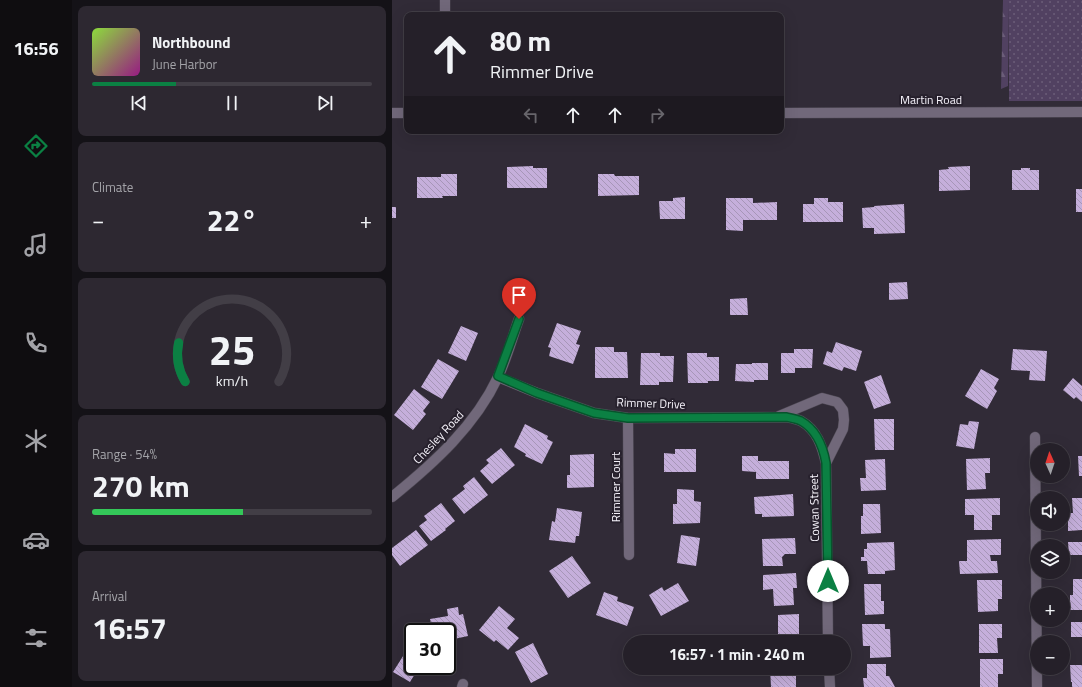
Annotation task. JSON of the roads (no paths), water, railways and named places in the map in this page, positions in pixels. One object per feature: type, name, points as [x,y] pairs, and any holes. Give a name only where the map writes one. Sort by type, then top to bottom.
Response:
[{"type":"street","points":[[445,0],[445,12]]},
{"type":"street","name":"Martin Road","points":[[784,113],[1082,112]]},
{"type":"street","points":[[392,114],[404,114]]},
{"type":"street","name":"Chesley Road","points":[[392,496],[421,473],[449,447],[476,414],[498,376],[519,319]]},
{"type":"street","name":"Rimmer Drive","points":[[498,376],[537,393],[594,413],[628,418],[781,417]]},
{"type":"street","points":[[781,417],[813,400],[822,398],[837,402],[843,410],[843,429],[826,463]]},
{"type":"street","name":"Cowan Street","points":[[781,417],[801,421],[814,431],[822,446],[826,463],[828,635]]},
{"type":"street","name":"Rimmer Court","points":[[628,418],[629,555]]},
{"type":"street","points":[[1035,437],[1037,687]]},
{"type":"street","points":[[829,675],[830,687]]}]
